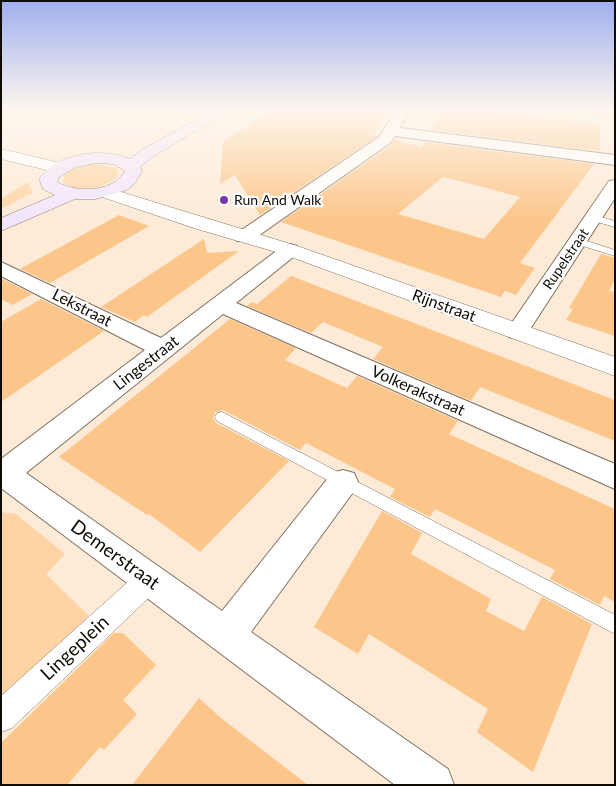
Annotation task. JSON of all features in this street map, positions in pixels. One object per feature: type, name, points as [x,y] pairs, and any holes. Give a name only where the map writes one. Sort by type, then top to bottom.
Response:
[{"type":"main road","points":[[143,147],[113,159],[84,160],[59,168],[48,179],[50,185],[55,190],[72,194],[105,192],[128,174],[146,154],[159,147]]},
{"type":"main road","points":[[113,159],[128,174]]},
{"type":"main road","points":[[1,214],[27,202],[50,185]]},
{"type":"main road","points":[[1,225],[72,194]]},
{"type":"street","points":[[246,235],[375,147]]},
{"type":"street","points":[[513,147],[615,160]]},
{"type":"street","points":[[1,154],[59,168]]},
{"type":"street","name":"Rijnstraat","points":[[128,174],[131,189],[246,235]]},
{"type":"street","name":"Rupelstraat","points":[[517,332],[615,185]]},
{"type":"street","name":"Rijnstraat","points":[[105,192],[281,247],[615,367]]},
{"type":"street","name":"Lingestraat","points":[[3,475],[221,305],[281,247]]},
{"type":"street","name":"Lekstraat","points":[[1,268],[162,350]]},
{"type":"street","name":"Volkerakstraat","points":[[221,305],[615,477]]},
{"type":"street","name":"Demerstraat","points":[[3,475],[432,785]]},
{"type":"street","points":[[226,636],[343,482]]},
{"type":"street","name":"Lingeplein","points":[[1,717],[149,580]]},
{"type":"lane","points":[[593,218],[615,224]]},
{"type":"lane","points":[[577,241],[615,253]]},
{"type":"lane","points":[[222,417],[615,625]]},
{"type":"shaded area","points":[[95,164],[117,168],[118,176],[99,187],[83,189],[69,186],[63,182],[65,174],[77,167]]},
{"type":"shaded area","points":[[28,182],[33,193],[1,209],[1,199]]},
{"type":"shaded area","points":[[1,512],[16,514],[65,554],[46,574],[89,616],[1,697]]},
{"type":"building","points":[[223,147],[362,147],[260,215],[235,175],[220,184]]},
{"type":"building","points":[[389,147],[461,147],[594,164],[520,263],[535,268],[516,295],[505,291],[501,297],[281,222]],"holes":[[[443,177],[520,197],[484,239],[398,214]]]},
{"type":"building","points":[[565,147],[600,147],[600,151]]},
{"type":"building","points":[[119,215],[149,226],[50,283],[20,269]]},
{"type":"building","points":[[204,239],[207,253],[239,251],[147,317],[144,315],[135,322],[101,307]]},
{"type":"building","points":[[601,254],[615,258],[615,279],[609,291],[615,292],[615,336],[566,320],[573,309],[569,308]]},
{"type":"building","points":[[291,276],[615,400],[615,441],[480,387],[471,401],[373,359],[383,347],[323,322],[311,333],[247,306],[252,302],[257,304]]},
{"type":"building","points":[[1,279],[32,294],[13,305],[1,299]]},
{"type":"building","points":[[41,299],[104,331],[1,402],[1,322]]},
{"type":"building","points":[[230,319],[296,348],[285,360],[347,388],[357,376],[458,421],[449,434],[615,509],[615,602],[604,596],[600,605],[550,579],[555,570],[435,509],[430,517],[390,497],[395,489],[306,443],[300,450],[223,410],[215,412],[213,418],[216,423],[289,461],[200,552],[149,514],[147,515],[59,457]]},
{"type":"building","points":[[382,511],[422,533],[411,554],[491,599],[486,611],[524,631],[542,597],[592,624],[533,772],[477,732],[488,709],[369,634],[358,654],[314,627]]},
{"type":"building","points":[[114,633],[123,633],[156,665],[123,700],[137,714],[104,750],[100,747],[67,785],[1,785],[1,743]]},
{"type":"building","points":[[199,698],[221,718],[308,785],[132,785]]},
{"type":"place","name":"Run And Walk","points":[[224,200]]}]
